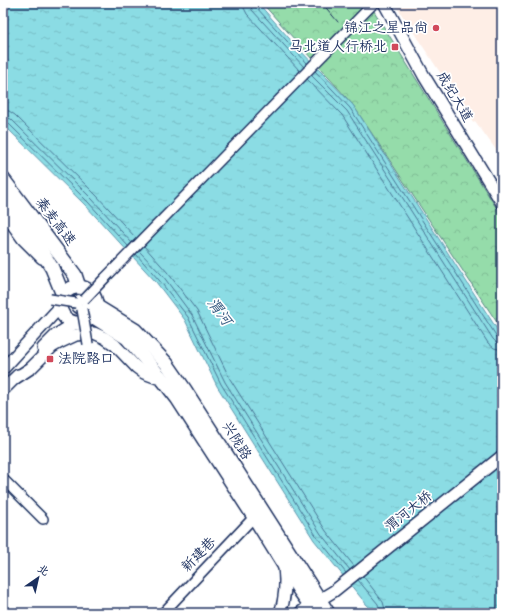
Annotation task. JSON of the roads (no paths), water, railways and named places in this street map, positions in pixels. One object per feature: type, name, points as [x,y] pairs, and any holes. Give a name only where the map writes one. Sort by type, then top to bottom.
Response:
[{"type":"highway","name":"秦麦高速","points":[[4,186],[52,268],[58,300],[65,318],[75,323]]},
{"type":"highway","name":"秦麦高速","points":[[4,186],[75,275],[79,287]]},
{"type":"highway","points":[[58,300],[73,288],[79,287],[89,291],[93,295],[86,307],[84,322],[75,323]]},
{"type":"highway","name":"兴陇路","points":[[86,307],[127,338],[177,398],[300,591],[318,609]]},
{"type":"highway","name":"兴陇路","points":[[86,307],[135,330],[167,364],[190,397],[318,609]]},
{"type":"main road","name":"成纪大道","points":[[384,3],[428,83],[502,203]]},
{"type":"main road","points":[[3,211],[23,239],[52,268]]},
{"type":"main road","points":[[3,369],[35,334],[58,300]]},
{"type":"main road","points":[[3,390],[56,335],[75,323]]},
{"type":"main road","points":[[14,379],[31,368],[52,347],[76,336],[94,333],[115,345],[136,367],[144,373],[163,380]]},
{"type":"main road","points":[[35,334],[44,337],[47,344]]},
{"type":"main road","name":"渭河大桥","points":[[336,594],[502,456]]},
{"type":"main road","name":"渭河大桥","points":[[336,594],[502,465]]},
{"type":"main road","points":[[280,613],[285,593],[286,579],[284,564]]},
{"type":"main road","points":[[300,613],[318,609],[336,594]]},
{"type":"street","points":[[88,344],[86,307],[108,275],[374,3]]},
{"type":"street","points":[[58,300],[86,307]]},
{"type":"street","points":[[3,479],[43,519]]},
{"type":"street","name":"新建巷","points":[[163,613],[254,517]]},
{"type":"water","name":"渭河","points":[[3,3],[258,3],[296,46],[353,105],[502,337],[502,613],[372,613],[314,540],[217,386],[185,320],[156,282],[85,205],[3,124]]},
{"type":"tram line","points":[[322,3],[338,22]]},
{"type":"place","name":"锦江之星品尚","points":[[436,28]]},
{"type":"place","name":"马北道人行桥北","points":[[395,47]]},
{"type":"place","name":"法院路口","points":[[50,359]]}]
